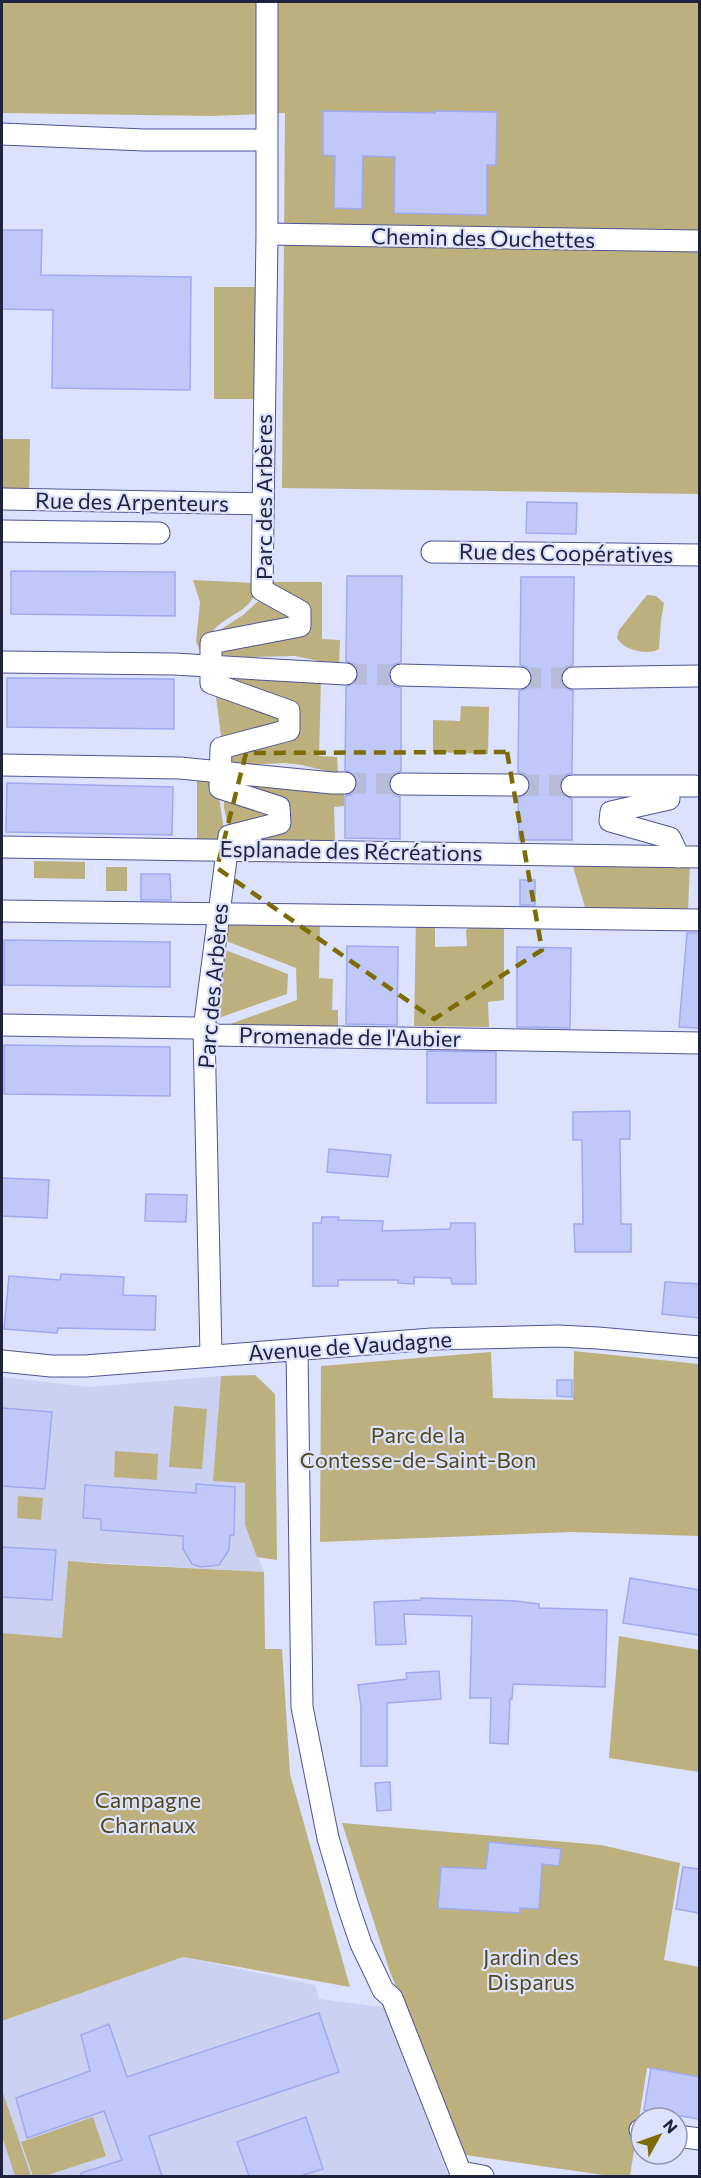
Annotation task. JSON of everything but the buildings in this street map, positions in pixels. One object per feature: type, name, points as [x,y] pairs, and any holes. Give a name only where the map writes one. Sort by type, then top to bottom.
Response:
[{"type":"street","name":"Parc des Arbères","points":[[211,668],[211,643],[300,626],[300,611],[262,590],[267,234],[267,2]]},
{"type":"street","points":[[2,134],[144,140],[267,140]]},
{"type":"street","name":"Chemin des Ouchettes","points":[[267,234],[699,241]]},
{"type":"street","name":"Rue des Arpenteurs","points":[[2,499],[263,504]]},
{"type":"street","name":"Rue des Arpenteurs","points":[[2,531],[159,532]]},
{"type":"street","name":"Rue des Coopératives","points":[[432,552],[699,555]]},
{"type":"street","points":[[2,662],[174,664],[211,668],[346,674]]},
{"type":"street","points":[[211,668],[211,683],[289,711],[289,729],[221,748],[220,788],[279,807],[280,823],[229,836],[227,850]]},
{"type":"street","points":[[401,675],[520,678]]},
{"type":"street","points":[[573,678],[696,676]]},
{"type":"street","points":[[2,765],[180,768],[345,783]]},
{"type":"street","points":[[401,784],[518,785]]},
{"type":"street","points":[[572,786],[695,786]]},
{"type":"street","points":[[668,786],[669,799],[611,812],[610,821],[670,838],[689,857]]},
{"type":"street","name":"Esplanade des Récréations","points":[[2,847],[689,857]]},
{"type":"street","name":"Parc des Arbères","points":[[211,1355],[204,1029],[227,850]]},
{"type":"street","points":[[2,911],[699,920]]},
{"type":"street","name":"Promenade de l'Aubier","points":[[2,1025],[204,1029],[216,1035],[699,1043]]},
{"type":"street","name":"Avenue de Vaudagne","points":[[2,1361],[51,1366],[86,1366],[413,1340],[558,1336],[699,1347]]},
{"type":"street","points":[[297,1350],[302,1707],[328,1838],[361,1944],[383,1990],[392,1998],[461,2174],[483,2176]]},
{"type":"highlighted area","points":[[507,752],[542,950],[434,1019],[217,868],[246,753]]},
{"type":"shaded area","points":[[221,1376],[213,1481],[245,1483],[245,1525],[264,1572],[68,1561],[62,1638],[2,1633],[2,1377],[89,1387]]},
{"type":"shaded area","points":[[183,1957],[315,1985],[319,1999],[390,2008],[448,2176],[2,2176],[2,2021]]},
{"type":"green space","points":[[2,2],[699,2],[699,494],[282,488],[285,113],[211,116],[2,113]]},
{"type":"green space","points":[[214,287],[259,287],[259,399],[214,399]]},
{"type":"green space","points":[[2,439],[30,439],[29,495],[2,494]]},
{"type":"green space","points":[[193,580],[256,583],[255,594],[250,602],[214,630],[208,640],[207,652],[200,650],[196,642],[200,602]]},
{"type":"green space","points":[[266,582],[322,582],[322,639],[340,640],[339,665],[295,656],[216,658],[216,647],[304,630]]},
{"type":"green space","points":[[647,595],[656,596],[664,603],[659,649],[642,652],[630,649],[617,638],[619,630]]},
{"type":"green space","points":[[264,596],[295,614],[295,623],[214,637],[220,630],[243,615]]},
{"type":"green space","points":[[216,672],[321,678],[319,756],[337,757],[338,774],[284,763],[225,766],[225,751],[293,734],[294,708],[216,680]]},
{"type":"green space","points":[[215,689],[284,714],[284,727],[222,743]]},
{"type":"green space","points":[[461,706],[489,707],[488,754],[433,752],[433,720],[460,721]]},
{"type":"green space","points":[[197,774],[216,777],[224,830],[222,845],[197,845]]},
{"type":"green space","points":[[226,777],[344,788],[344,806],[334,807],[335,842],[304,840],[305,846],[233,845],[283,828],[283,805]]},
{"type":"green space","points":[[224,795],[275,811],[275,821],[229,831]]},
{"type":"green space","points":[[571,860],[690,862],[688,911],[587,914]]},
{"type":"green space","points":[[34,861],[85,862],[85,879],[34,878]]},
{"type":"green space","points":[[106,867],[127,867],[127,891],[106,891]]},
{"type":"green space","points":[[223,919],[316,921],[320,926],[319,978],[333,979],[332,1010],[338,1010],[338,1034],[216,1029],[297,1000],[296,968],[221,939]]},
{"type":"green space","points":[[416,922],[428,922],[435,928],[435,947],[467,946],[466,930],[475,923],[504,924],[504,1000],[488,1002],[489,1027],[414,1026]]},
{"type":"green space","points":[[220,948],[288,974],[287,994],[210,1021]]},
{"type":"green space","name":"Parc de la Contesse-de-Saint-Bon","points":[[574,1351],[699,1364],[699,1536],[571,1532],[320,1542],[321,1366],[491,1352],[493,1398],[573,1400]]},
{"type":"green space","points":[[255,1375],[275,1394],[277,1560],[257,1557],[245,1525],[245,1483],[213,1481],[221,1376]]},
{"type":"green space","points":[[174,1406],[207,1409],[202,1469],[169,1467]]},
{"type":"green space","points":[[115,1451],[158,1454],[157,1480],[114,1477]]},
{"type":"green space","points":[[18,1496],[43,1498],[41,1520],[17,1518]]},
{"type":"green space","name":"Campagne Charnaux","points":[[68,1561],[264,1572],[265,1649],[282,1649],[290,1774],[350,1987],[183,1957],[2,2021],[2,1633],[62,1638]]},
{"type":"green space","points":[[619,1636],[699,1650],[699,1772],[609,1758]]},
{"type":"green space","name":"Jardin des Disparus","points":[[342,1823],[601,1845],[680,1863],[664,1960],[699,1967],[699,2077],[647,2068],[641,2106],[629,2106],[630,2176],[610,2176],[466,2155],[390,1972]]},
{"type":"green space","points":[[2,2090],[31,2176],[15,2176],[2,2136]]},
{"type":"green space","points":[[93,2117],[106,2156],[45,2176],[33,2176],[21,2142]]},
{"type":"tunnel","points":[[346,674],[401,675]]},
{"type":"tunnel","points":[[520,678],[573,678]]},
{"type":"tunnel","points":[[345,783],[401,784]]},
{"type":"tunnel","points":[[518,785],[572,786]]}]
